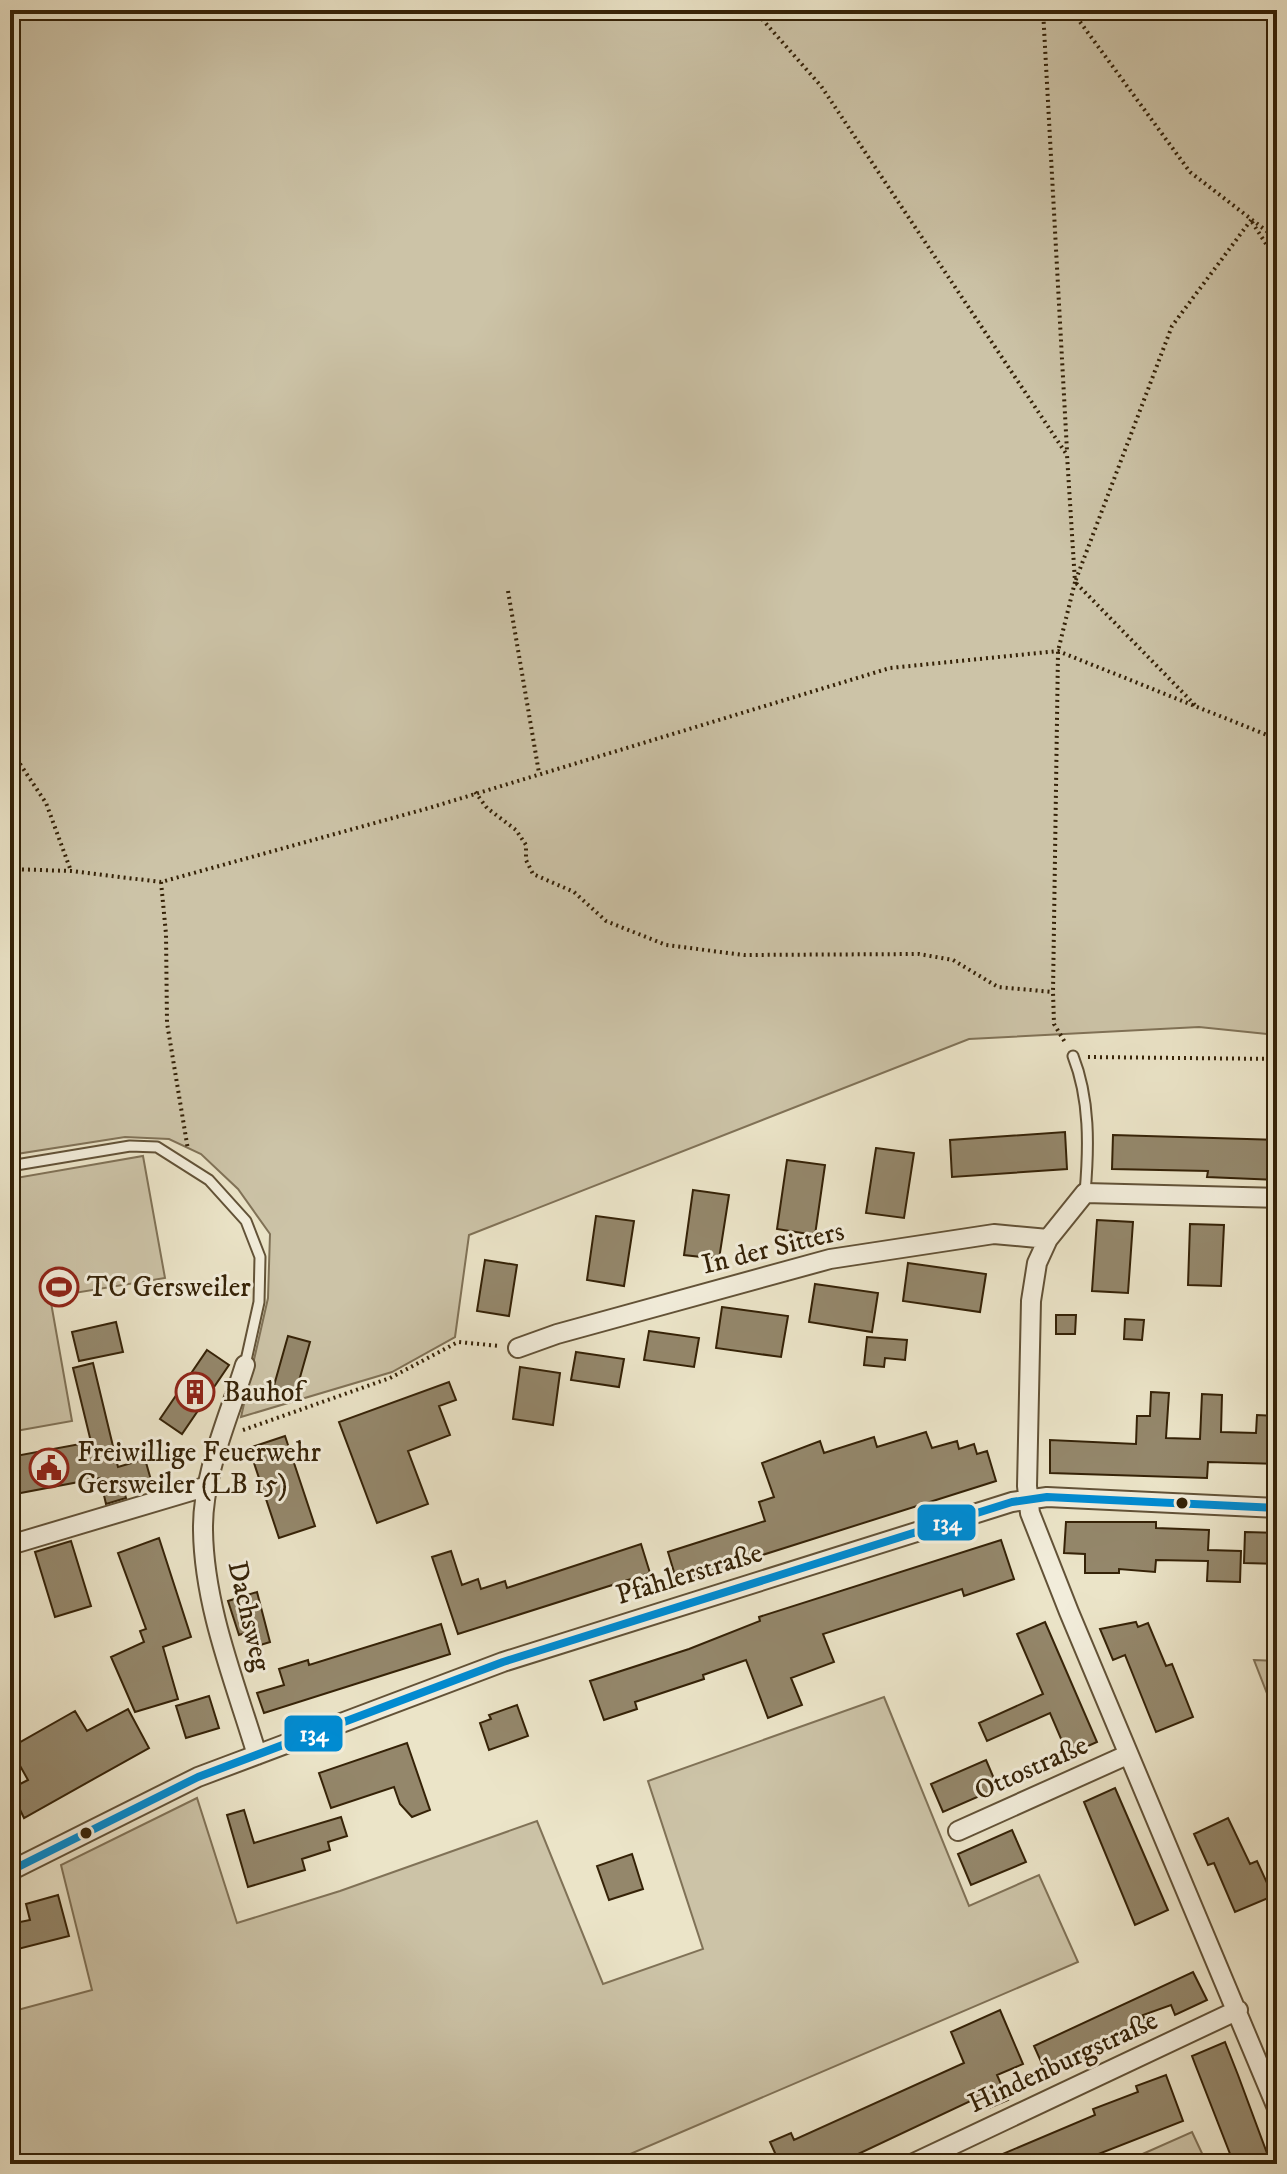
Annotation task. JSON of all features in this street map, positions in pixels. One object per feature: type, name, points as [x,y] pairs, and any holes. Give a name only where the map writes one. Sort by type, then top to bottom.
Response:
[{"type":"street","points":[[1277,1198],[1085,1193],[1048,1239],[1037,1263],[1031,1301],[1028,1499],[1127,1755],[1238,2010],[1277,2108]]},
{"type":"street","name":"In der Sitters","points":[[518,1348],[557,1334],[830,1259],[994,1234],[1048,1239]]},
{"type":"street","name":"Dachsweg","points":[[245,1365],[208,1486],[203,1529],[209,1595],[257,1755]]},
{"type":"street","points":[[10,1545],[208,1486]]},
{"type":"street","name":"Pfählerstraße","points":[[10,1871],[123,1812],[257,1755],[539,1650],[1028,1499],[1277,1508]]},
{"type":"street","name":"Ottostraße","points":[[958,1831],[1127,1755]]},
{"type":"street","name":"Hindenburgstraße","points":[[912,2164],[1238,2010]]},
{"type":"lane","points":[[1073,1056],[1082,1079],[1089,1149],[1085,1193]]},
{"type":"lane","points":[[10,1166],[130,1146],[157,1147],[191,1165],[246,1221],[260,1257],[259,1302],[245,1365]]},
{"type":"path","points":[[754,10],[821,86],[1067,455]]},
{"type":"path","points":[[1043,10],[1075,582],[1197,707]]},
{"type":"path","points":[[1067,10],[1075,15],[1190,172],[1277,239]]},
{"type":"path","points":[[1251,220],[1277,261]]},
{"type":"path","points":[[1251,220],[1172,326],[1075,582],[1058,651],[1053,992],[1054,1024],[1073,1056],[1277,1059]]},
{"type":"path","points":[[508,591],[539,773]]},
{"type":"path","points":[[10,869],[71,871],[161,882],[890,668],[1058,651],[1277,739]]},
{"type":"path","points":[[10,749],[46,803],[71,871]]},
{"type":"path","points":[[475,792],[487,808],[516,830],[526,845],[526,860],[533,874],[574,892],[606,921],[666,945],[744,955],[919,954],[953,960],[998,987],[1053,992]]},
{"type":"path","points":[[161,882],[166,934],[167,1023],[191,1165]]},
{"type":"path","points":[[222,1437],[390,1378],[458,1342],[518,1348]]},
{"type":"shaded area","points":[[10,10],[1277,10],[1277,1035],[1199,1027],[969,1039],[469,1235],[455,1337],[392,1372],[241,1417],[268,1298],[270,1234],[238,1189],[201,1154],[169,1139],[125,1137],[10,1155]]},
{"type":"shaded area","name":"TC Gersweiler","points":[[143,1156],[165,1278],[50,1297],[72,1421],[10,1432],[10,1179]]},
{"type":"shaded area","points":[[1254,1660],[1277,1661],[1277,1719]]},
{"type":"shaded area","points":[[884,1697],[969,1906],[1039,1875],[1078,1962],[607,2164],[10,2164],[10,2012],[92,1990],[61,1865],[197,1798],[237,1923],[340,1891],[537,1821],[603,1984],[703,1949],[648,1781]]},
{"type":"shaded area","points":[[1192,2132],[1207,2164],[1129,2164],[1129,2160]]},
{"type":"building","points":[[1065,1132],[1067,1169],[952,1177],[950,1140]]},
{"type":"building","points":[[1113,1135],[1277,1140],[1277,1180],[1207,1177],[1208,1171],[1112,1169]]},
{"type":"building","points":[[876,1148],[914,1153],[904,1218],[866,1213]]},
{"type":"building","points":[[787,1160],[825,1165],[815,1235],[777,1229]]},
{"type":"building","points":[[693,1190],[729,1195],[719,1259],[684,1255]]},
{"type":"building","points":[[596,1216],[634,1221],[624,1286],[587,1280]]},
{"type":"building","points":[[1097,1220],[1133,1222],[1128,1293],[1092,1291]]},
{"type":"building","points":[[1190,1224],[1224,1225],[1221,1286],[1188,1285]]},
{"type":"building","points":[[485,1260],[517,1265],[509,1316],[477,1311]]},
{"type":"building","points":[[908,1263],[986,1274],[980,1312],[903,1301]]},
{"type":"building","points":[[815,1284],[878,1293],[872,1332],[809,1322]]},
{"type":"building","points":[[722,1307],[788,1316],[781,1357],[716,1348]]},
{"type":"building","points":[[1056,1315],[1076,1315],[1075,1334],[1056,1334]]},
{"type":"building","points":[[1125,1319],[1144,1320],[1142,1340],[1124,1339]]},
{"type":"building","points":[[116,1322],[123,1352],[79,1361],[72,1332]]},
{"type":"building","points":[[649,1331],[699,1338],[694,1367],[644,1360]]},
{"type":"building","points":[[288,1336],[310,1342],[295,1395],[273,1389]]},
{"type":"building","points":[[867,1337],[907,1340],[905,1360],[885,1358],[884,1367],[864,1365]]},
{"type":"building","name":"Bauhof","points":[[207,1350],[229,1365],[182,1434],[160,1419]]},
{"type":"building","points":[[576,1352],[624,1359],[619,1387],[571,1380]]},
{"type":"building","points":[[93,1363],[118,1467],[145,1459],[151,1480],[123,1488],[126,1498],[106,1504],[100,1478],[10,1495],[10,1457],[91,1442],[73,1368]]},
{"type":"building","points":[[520,1367],[560,1373],[553,1425],[513,1419]]},
{"type":"building","points":[[449,1382],[456,1400],[439,1406],[450,1435],[408,1451],[428,1504],[377,1523],[339,1422]]},
{"type":"building","points":[[1151,1392],[1169,1393],[1166,1438],[1200,1439],[1202,1394],[1222,1395],[1221,1432],[1256,1433],[1257,1415],[1277,1416],[1277,1464],[1208,1462],[1207,1478],[1050,1473],[1050,1440],[1136,1444],[1137,1416],[1150,1416]]},
{"type":"building","points":[[926,1432],[932,1448],[957,1441],[959,1449],[974,1444],[977,1454],[987,1451],[996,1481],[677,1582],[668,1552],[765,1521],[759,1502],[774,1497],[762,1463],[820,1441],[824,1453],[874,1437],[877,1447]]},
{"type":"building","points":[[285,1436],[315,1526],[279,1538],[249,1448]]},
{"type":"building","points":[[1066,1522],[1156,1522],[1156,1528],[1209,1530],[1208,1550],[1241,1551],[1240,1582],[1207,1581],[1208,1561],[1156,1560],[1155,1572],[1119,1569],[1119,1573],[1085,1573],[1085,1554],[1064,1553]]},
{"type":"building","points":[[1245,1532],[1277,1533],[1277,1564],[1244,1563]]},
{"type":"building","points":[[159,1538],[191,1637],[163,1647],[178,1699],[135,1712],[111,1657],[144,1642],[140,1631],[146,1629],[118,1553]]},
{"type":"building","points":[[1001,1540],[1014,1579],[964,1596],[962,1589],[823,1634],[834,1662],[791,1678],[802,1705],[768,1718],[746,1660],[703,1675],[704,1679],[635,1702],[637,1709],[604,1720],[590,1681],[689,1649],[760,1621],[759,1617]]},
{"type":"building","points":[[71,1541],[91,1606],[55,1617],[35,1552]]},
{"type":"building","points":[[641,1544],[650,1573],[458,1634],[432,1557],[451,1551],[462,1585],[478,1579],[481,1589],[505,1581],[507,1588]]},
{"type":"building","points":[[257,1592],[270,1642],[251,1648],[245,1633],[239,1635],[228,1601]]},
{"type":"building","points":[[1045,1622],[1097,1742],[1068,1755],[1050,1713],[987,1741],[979,1723],[1043,1694],[1017,1634]]},
{"type":"building","points":[[1136,1622],[1138,1627],[1148,1623],[1166,1666],[1172,1664],[1193,1717],[1156,1732],[1125,1655],[1113,1660],[1100,1629]]},
{"type":"building","points":[[441,1624],[450,1654],[264,1713],[257,1693],[284,1685],[279,1669],[308,1660],[309,1665]]},
{"type":"building","points":[[209,1696],[219,1728],[186,1738],[176,1706]]},
{"type":"building","points":[[517,1705],[528,1736],[489,1750],[480,1723],[491,1719],[489,1715]]},
{"type":"building","points":[[128,1709],[149,1748],[24,1818],[10,1789],[28,1780],[10,1748],[75,1711],[87,1731]]},
{"type":"building","points":[[407,1743],[430,1810],[412,1817],[400,1804],[394,1787],[331,1808],[319,1773]]},
{"type":"building","points":[[986,1760],[998,1788],[943,1812],[931,1784]]},
{"type":"building","points":[[1115,1788],[1168,1910],[1135,1925],[1084,1802]]},
{"type":"building","points":[[244,1810],[254,1843],[341,1817],[347,1836],[328,1842],[330,1850],[302,1859],[305,1870],[248,1887],[227,1815]]},
{"type":"building","points":[[1228,1818],[1250,1864],[1257,1861],[1273,1896],[1235,1912],[1214,1863],[1208,1865],[1194,1834]]},
{"type":"building","points":[[1012,1830],[1026,1862],[971,1885],[958,1854]]},
{"type":"building","points":[[632,1854],[643,1889],[609,1900],[597,1866]]},
{"type":"building","points":[[58,1895],[69,1936],[10,1951],[10,1924],[30,1920],[26,1904]]},
{"type":"building","points":[[1193,1972],[1207,2000],[1175,2015],[1171,2005],[1143,2015],[1148,2028],[1047,2075],[1034,2046]]},
{"type":"building","points":[[1000,2010],[1023,2064],[997,2075],[1008,2100],[989,2108],[983,2095],[858,2154],[862,2164],[780,2164],[770,2142],[791,2133],[794,2140],[964,2063],[951,2032]]},
{"type":"building","points":[[1225,2042],[1271,2164],[1234,2164],[1195,2064],[1192,2056]]},
{"type":"building","points":[[1166,2075],[1183,2121],[1073,2164],[979,2164],[1095,2115],[1093,2109],[1138,2092],[1136,2086]]},
{"type":"transit line","name":"134","points":[[10,1871],[198,1777],[503,1662],[1012,1502],[1047,1497],[1277,1508]]},
{"type":"place","name":"TC Gersweiler","points":[[59,1287]]},
{"type":"place","name":"Bauhof","points":[[195,1392]]},
{"type":"place","name":"Freiwillige Feuerwehr Gersweiler (LB 15)","points":[[49,1468]]}]
